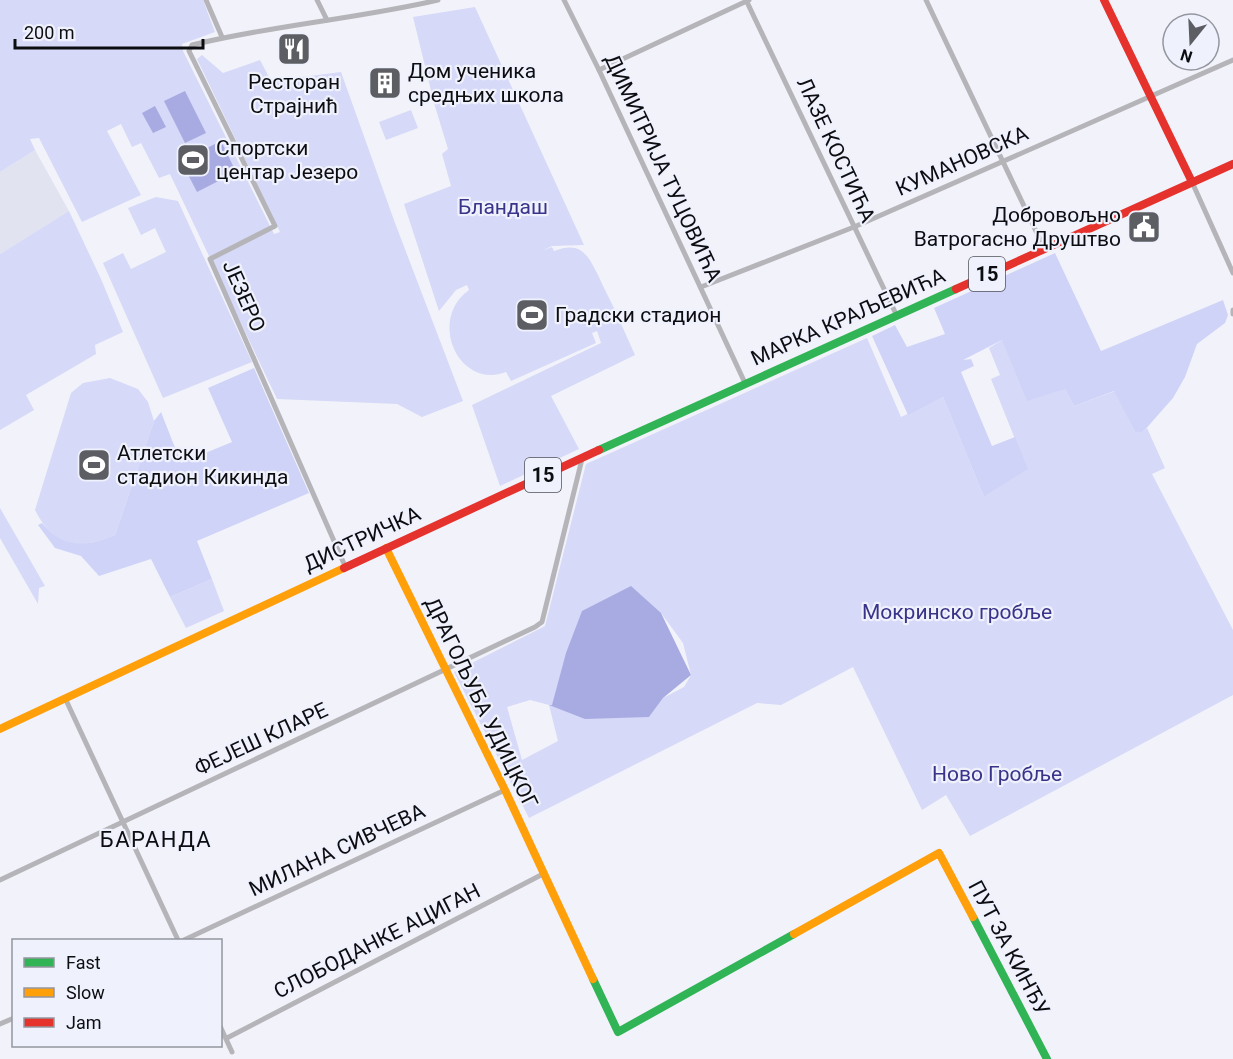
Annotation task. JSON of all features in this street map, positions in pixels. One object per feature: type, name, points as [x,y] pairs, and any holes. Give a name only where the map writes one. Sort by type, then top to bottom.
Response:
[{"type":"main road","points":[[1104,0],[1192,182]]},
{"type":"main road","name":"МАРКА КРАЉЕВИЋА","points":[[743,384],[1233,164]]},
{"type":"main road","name":"ДИСТРИЧКА","points":[[0,729],[345,566],[743,384]]},
{"type":"main road","name":"ДРАГОЉУБА УДИЦКОГ","points":[[386,548],[505,790],[618,1032],[939,853]]},
{"type":"main road","name":"ПУТ ЗА КИНЂУ","points":[[939,853],[1047,1059]]},
{"type":"street","points":[[206,0],[222,38],[438,0]]},
{"type":"street","points":[[317,0],[327,20]]},
{"type":"street","name":"ДИМИТРИЈА ТУЦОВИЋА","points":[[564,0],[701,287],[743,384]]},
{"type":"street","points":[[599,70],[747,0]]},
{"type":"street","name":"ЛАЗЕ КОСТИЋА","points":[[747,0],[896,315]]},
{"type":"street","points":[[926,0],[1044,248]]},
{"type":"street","name":"ЈЕЗЕРО","points":[[222,38],[192,45],[189,51],[275,226],[210,259],[345,566]]},
{"type":"street","name":"КУМАНОВСКА","points":[[701,287],[854,226],[1233,60]]},
{"type":"street","points":[[1192,182],[1233,273]]},
{"type":"street","name":"ФЕЈЕШ КЛАРЕ","points":[[0,880],[445,671],[542,622],[582,457]]},
{"type":"street","points":[[65,698],[178,939]]},
{"type":"street","name":"МИЛАНА СИВЧЕВА","points":[[186,939],[505,790]]},
{"type":"street","name":"СЛОБОДАНКЕ АЦИГАН","points":[[226,1038],[543,874]]},
{"type":"street","points":[[222,1030],[232,1052]]},
{"type":"shaded area","points":[[185,91],[206,133],[185,143],[164,101]]},
{"type":"shaded area","points":[[155,106],[166,127],[153,133],[142,113]]},
{"type":"shaded area","points":[[221,141],[236,172],[197,192],[181,161]]},
{"type":"shaded area","points":[[35,150],[69,211],[0,254],[0,172]]},
{"type":"shaded area","points":[[1055,253],[1101,351],[1223,300],[1228,315],[1225,323],[1197,344],[1185,377],[1173,398],[1143,432],[1135,432],[1114,391],[1074,406],[1065,389],[1027,401],[1002,340],[963,360],[971,359],[974,366],[961,372],[992,446],[1015,437],[1028,469],[984,497],[943,397],[908,415],[872,336],[895,325],[907,347],[945,334],[934,308]]},
{"type":"shaded area","points":[[254,368],[309,493],[197,541],[212,579],[170,597],[151,559],[99,576],[81,556],[55,548],[38,525],[42,523],[58,538],[76,543],[94,542],[115,535],[154,421],[161,412],[181,463],[232,442],[208,388]]},
{"type":"shaded area","points":[[631,586],[661,613],[691,675],[663,698],[649,717],[585,719],[549,705],[552,705],[566,653],[582,611]]},
{"type":"green space","points":[[0,0],[203,0],[215,32],[182,44],[183,51],[274,234],[280,232],[197,59],[202,55],[223,73],[260,60],[271,81],[341,72],[395,223],[463,401],[422,417],[397,404],[277,399],[170,174],[159,178],[141,143],[132,147],[121,124],[107,131],[141,195],[82,222],[39,138],[30,139],[35,150],[0,172]]},
{"type":"green space","name":"Бландаш","points":[[475,7],[584,245],[552,246],[542,251],[552,247],[554,251],[570,247],[586,255],[615,310],[610,321],[618,317],[635,355],[551,396],[579,449],[500,486],[472,405],[601,343],[597,331],[592,333],[596,343],[511,381],[506,372],[489,375],[474,371],[463,362],[454,349],[450,334],[450,318],[457,303],[469,290],[467,285],[456,290],[439,311],[404,204],[451,186],[442,154],[448,149],[413,17]]},
{"type":"green space","points":[[411,110],[418,128],[386,140],[379,122]]},
{"type":"green space","points":[[156,197],[178,201],[252,362],[163,398],[103,263],[123,253],[131,269],[166,252],[155,228],[141,235],[128,208]]},
{"type":"green space","points":[[69,211],[123,332],[95,345],[96,354],[26,395],[34,410],[0,430],[0,254]]},
{"type":"green space","points":[[867,338],[901,417],[943,397],[984,497],[1027,469],[991,379],[1000,375],[989,348],[1002,340],[1065,389],[1074,406],[1115,391],[1135,432],[1143,432],[1147,428],[1165,468],[1152,474],[1233,630],[1233,695],[970,836],[946,795],[922,810],[853,667],[781,705],[757,703],[529,818],[454,672],[545,626],[586,464]],"holes":[[[661,613],[683,643],[691,675],[684,687],[663,698],[649,717],[551,706]],[[530,700],[549,705],[558,741],[522,760],[507,707]]]},
{"type":"green space","name":"Атлетски стадион Кикинда","points":[[110,378],[138,389],[148,402],[154,421],[115,535],[89,543],[68,542],[50,532],[35,510],[71,393],[83,383]]},
{"type":"green space","points":[[0,508],[45,586],[39,588],[38,604],[0,538]]},
{"type":"green space","points":[[212,579],[224,611],[186,628],[170,597]]},
{"type":"traffic: fast","points":[[599,450],[956,289]]},
{"type":"traffic: fast","points":[[973,917],[1047,1059]]},
{"type":"traffic: fast","points":[[593,979],[618,1032],[794,934]]},
{"type":"traffic: slow","points":[[386,548],[505,790],[593,979]]},
{"type":"traffic: slow","points":[[0,729],[344,568]]},
{"type":"traffic: slow","points":[[794,934],[939,853],[973,917]]},
{"type":"traffic: jam","points":[[1104,0],[1192,182]]},
{"type":"traffic: jam","points":[[956,289],[1233,164]]},
{"type":"traffic: jam","points":[[344,568],[599,450]]},
{"type":"place","name":"Ресторан Страјнић","points":[[294,49]]},
{"type":"place","name":"Дом ученика средњих школа","points":[[385,83]]},
{"type":"place","name":"Спортски центар Језеро","points":[[193,160]]},
{"type":"place","name":"Добровољно Ватрогасно Друштво","points":[[1144,227]]},
{"type":"place","name":"Градски стадион","points":[[532,315]]},
{"type":"place","name":"Атлетски стадион Кикинда","points":[[94,465]]},
{"type":"district","name":"БАРАНДА","points":[[156,839]]},
{"type":"park label","name":"Мокринско гробље","points":[[957,612]]},
{"type":"park label","name":"Ново Гробље","points":[[997,774]]}]
